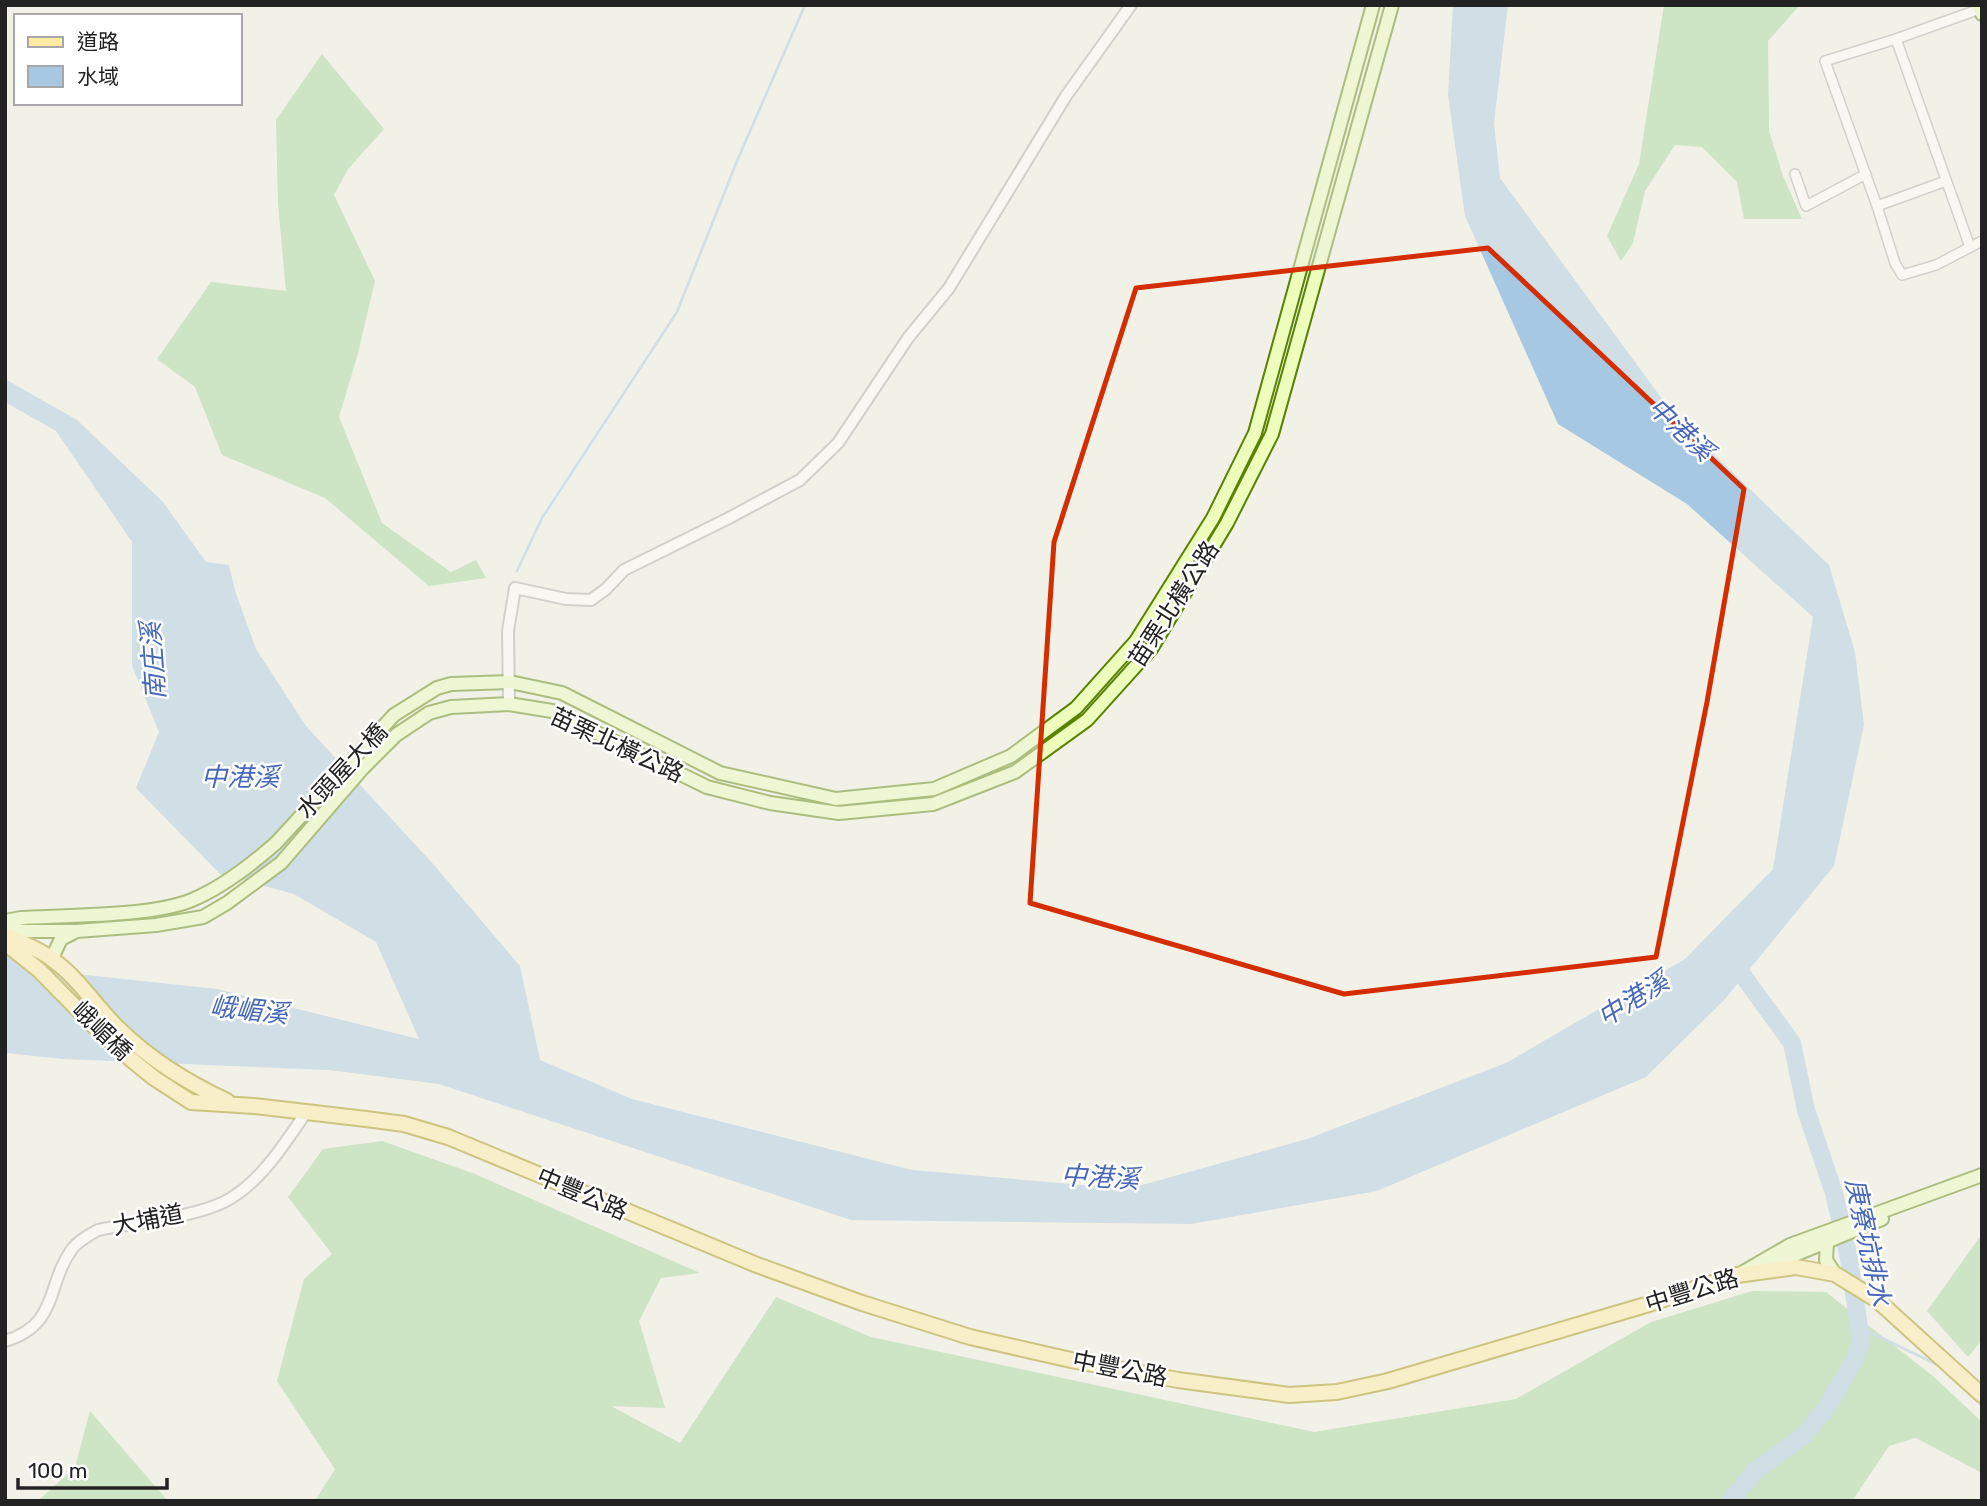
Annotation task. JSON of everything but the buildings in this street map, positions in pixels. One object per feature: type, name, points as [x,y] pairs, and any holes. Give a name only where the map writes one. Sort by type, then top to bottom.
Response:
[{"type":"main road","name":"苗栗北橫公路","points":[[510,682],[562,693],[720,772],[836,799],[934,789],[1011,756],[1076,708],[1136,641],[1213,518],[1255,433],[1373,5]]},
{"type":"main road","name":"苗栗北橫公路","points":[[509,704],[552,711],[707,787],[770,803],[839,813],[933,804],[1016,772],[1087,720],[1151,649],[1227,523],[1272,434],[1392,5]]},
{"type":"main road","name":"水頭屋大橋","points":[[5,922],[21,918],[138,911],[190,901],[225,883],[262,856],[370,739],[408,705],[436,688],[451,684],[510,682]]},
{"type":"main road","name":"水頭屋大橋","points":[[77,931],[156,925],[203,916],[227,903],[281,863],[362,769],[396,734],[415,720],[452,707],[509,704]]},
{"type":"main road","points":[[5,929],[77,931]]},
{"type":"main road","points":[[5,935],[52,958],[61,939],[77,931]]},
{"type":"main road","name":"峨嵋橋","points":[[5,943],[39,970],[101,1033],[133,1061],[153,1078],[191,1102]]},
{"type":"main road","name":"峨嵋橋","points":[[52,958],[80,984],[118,1028],[169,1070],[201,1089]]},
{"type":"main road","name":"中豐公路","points":[[201,1089],[237,1106]]},
{"type":"main road","name":"中豐公路","points":[[191,1102],[307,1111],[404,1124],[448,1137],[757,1265],[862,1303],[970,1337],[1178,1380],[1278,1394],[1337,1392],[1388,1381],[1744,1274],[1796,1267],[1838,1276],[1877,1300],[1982,1395]]},
{"type":"main road","points":[[1744,1274],[1975,1178]]},
{"type":"main road","points":[[1832,1237],[1826,1259],[1838,1276]]},
{"type":"street","points":[[509,704],[508,631],[515,588],[566,599],[590,600],[606,589],[624,570],[800,480],[838,443],[908,338],[949,288],[1066,96],[1131,5]]},
{"type":"street","points":[[1980,9],[1825,61],[1895,263],[1902,275],[1936,265],[1982,241]]},
{"type":"street","points":[[1896,39],[1970,247]]},
{"type":"street","points":[[1795,174],[1806,206],[1866,173]]},
{"type":"street","points":[[1877,206],[1946,181]]},
{"type":"street","name":"大埔道","points":[[5,1341],[19,1337],[33,1328],[49,1302],[65,1262],[73,1248],[84,1238],[98,1230],[201,1210],[224,1202],[256,1177],[282,1148],[307,1111]]},
{"type":"highlighted area","points":[[1488,248],[1744,489],[1707,702],[1656,957],[1344,994],[1030,903],[1054,542],[1136,288]]},
{"type":"green space","points":[[1664,5],[1800,5],[1768,41],[1769,131],[1783,176],[1802,219],[1744,219],[1737,182],[1702,147],[1675,145],[1645,191],[1633,243],[1621,261],[1607,236],[1639,164]]},
{"type":"green space","points":[[322,54],[384,129],[348,169],[334,195],[375,281],[339,417],[382,523],[451,572],[476,560],[486,578],[429,586],[325,498],[222,455],[195,387],[157,359],[211,282],[286,291],[278,204],[276,120]]},
{"type":"green space","points":[[382,1141],[475,1174],[700,1273],[661,1278],[639,1321],[665,1408],[611,1406],[680,1443],[776,1297],[871,1337],[1314,1432],[1516,1399],[1651,1322],[1752,1291],[1826,1292],[1934,1377],[1982,1422],[1982,1473],[1916,1438],[1889,1446],[1852,1501],[315,1501],[335,1469],[277,1381],[304,1279],[332,1254],[288,1197],[323,1149]]},
{"type":"green space","points":[[1982,1234],[1982,1340],[1968,1357],[1927,1311]]},
{"type":"green space","points":[[90,1411],[168,1501],[38,1501],[75,1467]]},
{"type":"water","name":"中港溪","points":[[1453,5],[1508,5],[1494,123],[1500,178],[1676,418],[1829,565],[1855,652],[1864,725],[1834,866],[1725,999],[1646,1077],[1377,1191],[1191,1224],[851,1220],[439,1084],[329,1070],[64,1059],[5,1053],[5,954],[77,974],[217,989],[419,1039],[376,942],[294,894],[220,874],[136,788],[159,732],[132,666],[132,542],[56,431],[5,402],[5,379],[77,420],[163,502],[206,562],[229,565],[235,591],[256,649],[306,726],[434,865],[520,966],[540,1060],[632,1099],[912,1170],[1128,1189],[1307,1139],[1506,1063],[1685,959],[1773,869],[1813,617],[1687,504],[1558,424],[1465,216],[1448,95]]},
{"type":"waterway","points":[[517,571],[542,518],[677,312],[737,161],[805,5]]},
{"type":"waterway","name":"庚寮坑排水","points":[[1730,1501],[1755,1471],[1802,1437],[1825,1410],[1856,1357],[1861,1340],[1849,1259],[1834,1193],[1806,1110],[1792,1043],[1736,966]]},
{"type":"waterway","points":[[1859,1327],[1942,1367]]},
{"type":"waterway","points":[[1962,1386],[1982,1406]]},
{"type":"water label","name":"南庄溪","points":[[153,661]]},
{"type":"water label","name":"峨嵋溪","points":[[249,1010]]}]
